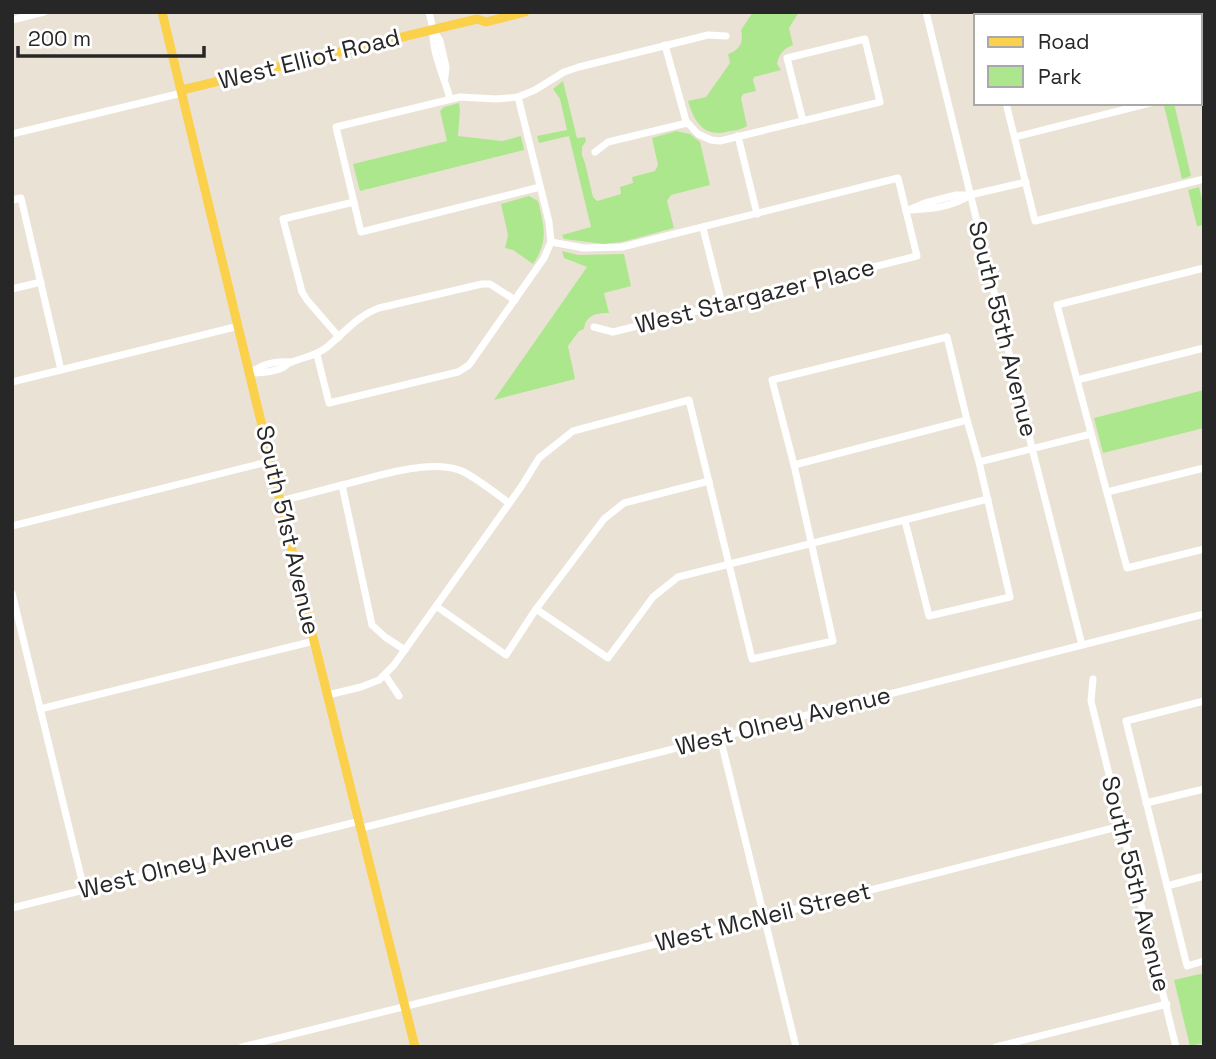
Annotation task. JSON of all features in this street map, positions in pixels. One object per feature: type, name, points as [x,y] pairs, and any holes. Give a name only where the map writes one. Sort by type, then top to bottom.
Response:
[{"type":"main road","name":"South 51st Avenue","points":[[162,12],[415,1047]]},
{"type":"main road","name":"West Elliot Road","points":[[182,91],[481,15],[486,22],[525,12]]},
{"type":"street","points":[[12,20],[44,12]]},
{"type":"street","points":[[429,12],[433,29],[432,43],[450,99]]},
{"type":"street","name":"South 55th Avenue","points":[[926,12],[1082,645]]},
{"type":"street","points":[[540,187],[361,232],[336,127],[467,96],[496,99],[518,97],[571,69],[708,35],[726,36]]},
{"type":"street","points":[[666,46],[687,123],[698,134],[720,141],[737,136],[803,121],[880,102],[865,39],[787,58],[803,121]]},
{"type":"street","name":"West Elliot Road","points":[[12,134],[182,91]]},
{"type":"street","points":[[317,355],[329,403],[458,372],[468,365],[544,258],[551,242],[551,232],[518,97]]},
{"type":"street","points":[[1007,105],[1035,221],[1204,179]]},
{"type":"street","points":[[1015,137],[1142,105]]},
{"type":"street","points":[[595,152],[608,142],[687,123]]},
{"type":"street","points":[[737,136],[757,214]]},
{"type":"street","points":[[551,242],[584,248],[622,247],[898,178],[906,211],[926,210],[959,202],[970,195],[1026,182]]},
{"type":"street","points":[[12,200],[21,198],[61,370]]},
{"type":"street","points":[[339,337],[302,292],[283,219],[354,202]]},
{"type":"street","name":"West Stargazer Place","points":[[594,327],[613,332],[917,256],[906,211]]},
{"type":"street","points":[[703,228],[722,304]]},
{"type":"street","points":[[1204,268],[1057,305],[1127,568],[1204,549]]},
{"type":"street","points":[[12,289],[41,282]]},
{"type":"street","points":[[250,373],[282,368],[291,362],[317,355],[358,318],[369,312],[467,287],[490,284],[515,300]]},
{"type":"street","points":[[12,382],[239,326]]},
{"type":"street","points":[[328,695],[379,680],[394,665],[539,458],[573,432],[689,400],[752,659],[833,641],[772,380],[947,337],[1010,597],[929,616],[905,521]]},
{"type":"street","points":[[1077,380],[1204,348]]},
{"type":"street","points":[[794,465],[967,420]]},
{"type":"street","points":[[979,462],[1091,433]]},
{"type":"street","points":[[12,526],[271,461]]},
{"type":"street","points":[[281,501],[417,467],[434,467],[461,470],[509,503]]},
{"type":"street","points":[[1107,492],[1204,468]]},
{"type":"street","points":[[436,606],[506,655],[536,609],[604,519],[624,503],[709,481]]},
{"type":"street","points":[[342,485],[372,625],[405,650]]},
{"type":"street","points":[[536,609],[608,658],[653,597],[678,577],[988,499]]},
{"type":"street","points":[[12,593],[84,889]]},
{"type":"street","name":"West Olney Avenue","points":[[12,908],[720,737],[1204,614]]},
{"type":"street","points":[[40,709],[314,640]]},
{"type":"street","points":[[385,675],[399,696]]},
{"type":"street","name":"South 55th Avenue","points":[[1093,679],[1091,701],[1176,1047]]},
{"type":"street","points":[[1204,701],[1126,721],[1187,966],[1204,961]]},
{"type":"street","points":[[720,737],[796,1047]]},
{"type":"street","points":[[1146,803],[1204,789]]},
{"type":"street","name":"West McNeil Street","points":[[242,1047],[1121,826]]},
{"type":"street","points":[[1167,886],[1204,876]]},
{"type":"street","points":[[996,1047],[1167,1004]]},
{"type":"green space","points":[[753,12],[799,12],[789,28],[793,45],[779,57],[777,64],[781,70],[754,77],[756,91],[743,94],[741,98],[747,126],[718,133],[705,130],[693,115],[688,101],[706,97],[730,63],[728,54],[740,45],[741,30]]},
{"type":"green space","points":[[563,81],[577,138],[585,137],[582,155],[593,197],[597,201],[621,194],[620,187],[633,183],[632,177],[655,171],[658,165],[652,138],[676,131],[690,134],[700,142],[710,185],[671,195],[667,201],[674,228],[604,244],[564,239],[562,235],[591,227],[569,136],[539,143],[537,136],[567,130],[560,99],[553,89]]},
{"type":"green space","points":[[459,103],[458,136],[502,141],[521,136],[524,150],[360,191],[353,164],[447,141],[440,111],[444,107]]},
{"type":"green space","points":[[1174,105],[1191,176],[1182,179],[1164,106]]},
{"type":"green space","points":[[1199,187],[1204,207],[1204,225],[1197,226],[1188,190]]},
{"type":"green space","points":[[529,196],[538,201],[544,233],[541,248],[533,264],[513,250],[505,248],[508,235],[501,204]]},
{"type":"green space","points":[[562,251],[578,255],[624,254],[631,286],[604,293],[609,313],[596,314],[589,318],[584,329],[579,331],[568,346],[575,379],[494,400],[587,267],[564,258]]},
{"type":"green space","points":[[1204,390],[1204,428],[1103,453],[1094,418]]},
{"type":"green space","points":[[1204,973],[1204,1043],[1190,1046],[1174,980]]}]
